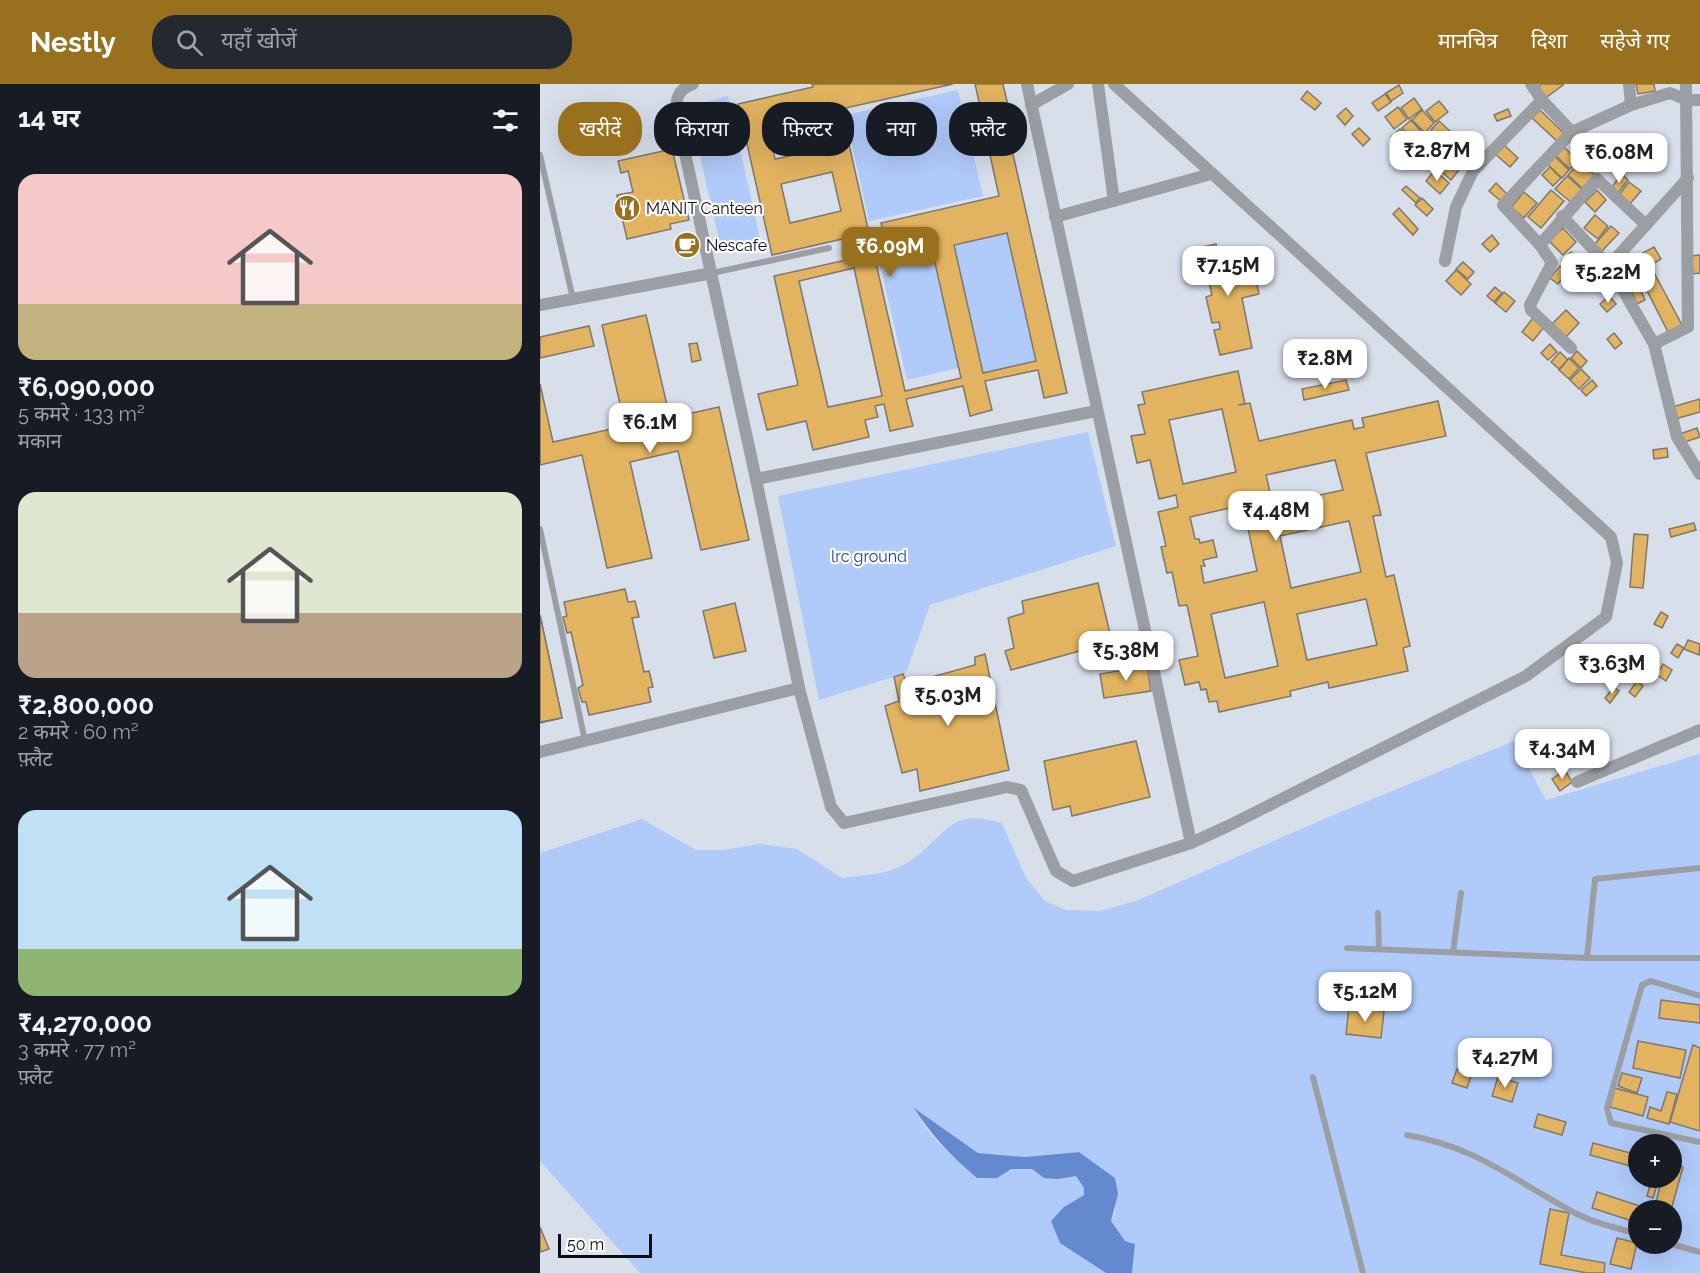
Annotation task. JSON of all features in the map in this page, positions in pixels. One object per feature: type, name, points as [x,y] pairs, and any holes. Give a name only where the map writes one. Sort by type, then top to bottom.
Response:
[{"type":"street","points":[[693,84],[684,87],[676,98],[676,112],[799,688],[831,807],[844,823],[1007,787],[1021,790],[1056,872],[1073,880],[1191,843],[1526,676],[1606,617],[1617,563],[1611,537],[1210,174],[1114,84]]},
{"type":"street","points":[[1027,84],[1191,843]]},
{"type":"street","points":[[1031,105],[1068,84]]},
{"type":"street","points":[[1098,84],[1114,201]]},
{"type":"street","points":[[1531,84],[1542,100],[1572,132]]},
{"type":"street","points":[[1629,84],[1631,105]]},
{"type":"street","points":[[1654,345],[1688,327],[1688,178],[1694,100],[1686,84]]},
{"type":"street","points":[[1571,348],[1529,307],[1552,263],[1540,244],[1503,205],[1572,132],[1631,105],[1671,93],[1694,100]]},
{"type":"street","points":[[1445,261],[1456,207],[1473,171],[1542,100]]},
{"type":"street","points":[[1055,217],[1210,174]]},
{"type":"street","points":[[1609,266],[1688,178]]},
{"type":"street","points":[[1540,244],[1562,216],[1597,179],[1646,225]]},
{"type":"street","points":[[1562,216],[1609,266],[1654,345],[1677,437],[1700,474]]},
{"type":"street","points":[[540,305],[712,273]]},
{"type":"street","points":[[756,479],[1096,411]]},
{"type":"street","points":[[540,752],[799,688]]},
{"type":"street","points":[[1577,782],[1700,730]]},
{"type":"lane","points":[[540,155],[573,299]]},
{"type":"lane","points":[[712,273],[829,248]]},
{"type":"lane","points":[[540,529],[585,741]]},
{"type":"lane","points":[[1587,958],[1595,879],[1700,868]]},
{"type":"lane","points":[[1453,952],[1461,893]]},
{"type":"lane","points":[[1377,913],[1378,949]]},
{"type":"lane","points":[[1347,948],[1587,958],[1700,958]]},
{"type":"lane","points":[[1700,996],[1651,981],[1642,985],[1607,1108],[1611,1123],[1700,1143]]},
{"type":"lane","points":[[1313,1077],[1363,1273]]},
{"type":"lane","points":[[1407,1135],[1437,1140],[1464,1150],[1577,1214],[1628,1231]]},
{"type":"lane","points":[[1682,1247],[1700,1252]]},
{"type":"green space","points":[[958,90],[961,102],[949,102],[949,156],[974,156],[983,196],[869,221],[854,155],[854,113],[866,110],[866,156],[937,156],[937,102],[904,102]]},
{"type":"green space","points":[[728,96],[729,102],[706,102]]},
{"type":"green space","points":[[700,156],[742,156],[761,242],[722,252]]},
{"type":"green space","points":[[1007,233],[1036,361],[983,373],[954,245]]},
{"type":"green space","points":[[932,252],[959,368],[907,380],[880,265]]},
{"type":"green space","name":"lrc ground","points":[[1088,432],[1116,546],[930,605],[906,673],[819,700],[778,496]]},
{"type":"green space","points":[[1514,741],[1546,800],[1700,754],[1700,1273],[1132,1273],[1135,1244],[1125,1241],[1111,1221],[1115,1212],[1115,1178],[1079,1152],[1025,1157],[978,1153],[915,1109],[934,1138],[977,1178],[997,1178],[1011,1169],[1032,1169],[1058,1179],[1076,1175],[1084,1188],[1084,1195],[1064,1207],[1060,1243],[1106,1273],[640,1273],[540,1161],[540,853],[642,819],[696,850],[723,850],[760,844],[797,849],[842,878],[893,870],[908,862],[958,821],[970,818],[984,819],[1002,823],[1026,878],[1045,901],[1066,910],[1100,911],[1136,901],[1331,816]]},
{"type":"shaded area","points":[[914,1108],[978,1153],[1025,1157],[1079,1152],[1115,1178],[1118,1194],[1111,1221],[1125,1241],[1135,1244],[1132,1273],[1106,1273],[1060,1243],[1051,1221],[1064,1207],[1084,1195],[1084,1188],[1076,1176],[1058,1179],[1044,1178],[1032,1169],[1011,1169],[997,1178],[977,1178],[943,1146]]},
{"type":"building","points":[[812,84],[953,84],[854,106],[854,102],[762,102],[762,156],[774,156],[775,159],[789,156],[852,156],[874,255],[887,252],[881,223],[999,196],[990,156],[1013,156],[1067,393],[1044,398],[1038,370],[985,381],[992,410],[970,416],[963,386],[906,399],[913,426],[890,431],[884,404],[875,406],[878,417],[865,420],[869,437],[813,450],[806,421],[767,430],[758,394],[798,385],[774,276],[851,259],[847,238],[772,255],[750,156],[750,102],[747,102],[813,87]],"holes":[[[832,172],[841,211],[790,223],[781,184]],[[1007,233],[1036,361],[983,373],[954,245]],[[932,250],[961,378],[905,391],[876,263]],[[854,268],[882,396],[828,407],[799,281]]]},
{"type":"building","points":[[975,84],[1003,84],[1007,102],[979,102]]},
{"type":"building","points":[[1542,84],[1563,85],[1544,99],[1536,88]]},
{"type":"building","points":[[1636,84],[1654,84],[1655,91],[1638,94]]},
{"type":"building","points":[[1399,85],[1403,93],[1391,101],[1386,93]]},
{"type":"building","points":[[1307,91],[1321,103],[1315,110],[1301,99]]},
{"type":"building","points":[[1385,94],[1391,102],[1378,111],[1372,103]]},
{"type":"building","points":[[1414,98],[1422,109],[1409,119],[1401,108]]},
{"type":"building","points":[[1439,101],[1448,112],[1435,122],[1426,111]]},
{"type":"building","points":[[1398,107],[1407,119],[1394,129],[1385,117]]},
{"type":"building","points":[[1346,108],[1353,116],[1345,125],[1337,116]]},
{"type":"building","points":[[1508,109],[1511,116],[1497,121],[1494,115]]},
{"type":"building","points":[[1422,110],[1434,123],[1425,133],[1412,120]]},
{"type":"building","points":[[1540,110],[1566,135],[1559,143],[1532,118]]},
{"type":"building","points":[[1411,120],[1421,131],[1412,139],[1402,128]]},
{"type":"building","points":[[1439,121],[1450,131],[1443,140],[1431,130]]},
{"type":"building","points":[[1359,128],[1370,139],[1363,146],[1352,134]]},
{"type":"building","points":[[1400,129],[1407,136],[1398,144],[1391,137]]},
{"type":"building","points":[[1628,135],[1634,154],[1623,157],[1617,138]]},
{"type":"building","points":[[1438,140],[1447,148],[1436,161],[1427,154]]},
{"type":"building","points":[[1614,140],[1621,159],[1608,164],[1601,145]]},
{"type":"building","points":[[1503,144],[1518,158],[1510,167],[1495,154]]},
{"type":"building","points":[[1563,146],[1578,161],[1570,169],[1555,155]]},
{"type":"building","points":[[1405,148],[1412,154],[1405,163],[1397,156]]},
{"type":"building","points":[[1594,151],[1605,162],[1599,168],[1588,158]]},
{"type":"building","points":[[654,153],[654,156],[674,156],[689,220],[670,224],[671,229],[627,239],[617,195],[633,192],[628,171],[621,173],[618,161]]},
{"type":"building","points":[[1446,154],[1461,167],[1451,180],[1436,167]]},
{"type":"building","points":[[1554,156],[1569,170],[1562,178],[1547,164]]},
{"type":"building","points":[[1580,162],[1596,176],[1584,190],[1568,175]]},
{"type":"building","points":[[1550,167],[1561,178],[1553,186],[1542,175]]},
{"type":"building","points":[[1435,170],[1449,183],[1440,194],[1426,181]]},
{"type":"building","points":[[1622,174],[1628,180],[1617,194],[1610,189]]},
{"type":"building","points":[[1567,176],[1583,190],[1572,203],[1555,189]]},
{"type":"building","points":[[1629,182],[1641,191],[1629,205],[1618,196]]},
{"type":"building","points":[[1496,183],[1508,195],[1502,202],[1489,191]]},
{"type":"building","points":[[1406,186],[1420,198],[1416,203],[1402,190]]},
{"type":"building","points":[[1551,190],[1564,201],[1541,228],[1528,217]]},
{"type":"building","points":[[1597,190],[1606,200],[1595,212],[1585,202]]},
{"type":"building","points":[[1524,192],[1537,203],[1524,218],[1511,207]]},
{"type":"building","points":[[1422,198],[1433,209],[1427,216],[1415,205]]},
{"type":"building","points":[[1399,208],[1418,229],[1413,235],[1393,214]]},
{"type":"building","points":[[1595,215],[1608,226],[1598,239],[1584,228]]},
{"type":"building","points":[[1611,226],[1619,233],[1600,253],[1593,246]]},
{"type":"building","points":[[1563,228],[1576,242],[1563,255],[1549,241]]},
{"type":"building","points":[[1492,235],[1499,244],[1490,252],[1482,244]]},
{"type":"building","points":[[1216,244],[1217,262],[1250,255],[1259,294],[1242,298],[1252,348],[1220,355],[1214,330],[1220,329],[1219,322],[1212,323],[1206,297],[1212,295],[1208,278],[1192,282],[1189,268],[1206,264],[1202,247]]},
{"type":"building","points":[[1654,247],[1661,259],[1646,268],[1639,255]]},
{"type":"building","points":[[1571,252],[1587,261],[1576,273],[1562,260]]},
{"type":"building","points":[[1700,255],[1700,273],[1693,274],[1691,256]]},
{"type":"building","points":[[1591,259],[1603,271],[1584,290],[1572,278]]},
{"type":"building","points":[[1623,260],[1629,271],[1618,278],[1612,267]]},
{"type":"building","points":[[1463,262],[1474,272],[1468,279],[1456,269]]},
{"type":"building","points":[[1560,266],[1567,272],[1558,284],[1550,278]]},
{"type":"building","points":[[1651,267],[1682,325],[1668,332],[1638,273]]},
{"type":"building","points":[[1456,270],[1471,284],[1461,295],[1446,281]]},
{"type":"building","points":[[1606,272],[1614,282],[1605,290],[1597,281]]},
{"type":"building","points":[[1636,280],[1645,300],[1637,304],[1628,283]]},
{"type":"building","points":[[1495,287],[1502,293],[1494,302],[1487,296]]},
{"type":"building","points":[[1504,292],[1515,301],[1506,312],[1495,303]]},
{"type":"building","points":[[1609,296],[1616,304],[1607,312],[1600,304]]},
{"type":"building","points":[[1566,310],[1579,323],[1566,337],[1552,324]]},
{"type":"building","points":[[646,315],[670,418],[719,407],[749,540],[701,550],[678,451],[630,462],[652,558],[607,568],[582,455],[540,465],[540,384],[553,442],[625,426],[602,325]]},
{"type":"building","points":[[1533,318],[1544,327],[1533,341],[1522,332]]},
{"type":"building","points":[[589,326],[594,346],[540,358],[540,337]]},
{"type":"building","points":[[1614,333],[1622,343],[1615,349],[1607,339]]},
{"type":"building","points":[[697,343],[701,360],[692,362],[689,344]]},
{"type":"building","points":[[1550,344],[1557,352],[1548,360],[1541,353]]},
{"type":"building","points":[[1577,351],[1587,361],[1581,368],[1571,358]]},
{"type":"building","points":[[1560,352],[1568,360],[1559,369],[1551,362]]},
{"type":"building","points":[[1569,358],[1579,368],[1569,379],[1559,370]]},
{"type":"building","points":[[1341,360],[1342,367],[1298,377],[1296,370]]},
{"type":"building","points":[[1581,369],[1590,378],[1579,389],[1570,380]]},
{"type":"building","points":[[1238,371],[1245,404],[1250,403],[1259,441],[1352,420],[1354,429],[1364,427],[1362,418],[1438,401],[1446,436],[1366,453],[1381,515],[1373,516],[1386,577],[1394,575],[1410,646],[1403,648],[1408,671],[1329,688],[1328,682],[1290,691],[1291,696],[1219,712],[1217,701],[1209,702],[1206,689],[1201,690],[1199,682],[1185,685],[1179,660],[1198,656],[1187,605],[1179,606],[1172,572],[1167,573],[1161,547],[1166,546],[1158,512],[1178,507],[1176,495],[1159,499],[1150,460],[1137,463],[1131,436],[1145,434],[1138,405],[1145,404],[1142,392]],"holes":[[[1222,409],[1236,472],[1183,484],[1169,420]],[[1335,460],[1343,490],[1273,505],[1266,475]],[[1243,505],[1257,571],[1204,583],[1201,566],[1205,566],[1203,560],[1217,557],[1213,540],[1200,543],[1199,539],[1195,539],[1190,517]],[[1349,521],[1361,572],[1291,588],[1280,536]],[[1366,599],[1377,645],[1307,660],[1297,614]],[[1264,602],[1278,666],[1225,678],[1211,614]]]},
{"type":"building","points":[[1346,380],[1349,390],[1304,400],[1302,389]]},
{"type":"building","points":[[1592,380],[1597,386],[1586,396],[1581,390]]},
{"type":"building","points":[[1700,399],[1700,412],[1675,419],[1672,407]]},
{"type":"building","points":[[1697,428],[1700,437],[1682,443],[1680,434]]},
{"type":"building","points":[[1667,448],[1668,457],[1654,459],[1653,450]]},
{"type":"building","points":[[1694,523],[1696,530],[1671,537],[1669,529]]},
{"type":"building","points":[[1634,534],[1648,535],[1643,588],[1630,587]]},
{"type":"building","points":[[1098,583],[1112,642],[1011,670],[1005,651],[1014,648],[1008,618],[1024,613],[1022,601]]},
{"type":"building","points":[[625,589],[628,602],[635,601],[639,617],[632,618],[644,672],[649,671],[653,687],[648,688],[651,702],[589,715],[586,702],[582,702],[578,688],[583,685],[571,632],[567,633],[563,617],[567,616],[564,602]]},
{"type":"building","points":[[735,603],[746,651],[714,658],[703,611]]},
{"type":"building","points":[[1661,612],[1668,616],[1662,628],[1654,624]]},
{"type":"building","points":[[540,615],[562,718],[540,723]]},
{"type":"building","points":[[540,615],[562,718],[540,722]]},
{"type":"building","points":[[1688,640],[1700,644],[1699,655],[1684,649]]},
{"type":"building","points":[[1677,644],[1684,648],[1678,658],[1671,653]]},
{"type":"building","points":[[985,654],[1009,770],[920,791],[917,769],[902,773],[885,706],[899,701],[894,677],[903,674],[907,684],[975,665],[975,657]]},
{"type":"building","points":[[1636,660],[1644,665],[1637,676],[1630,672]]},
{"type":"building","points":[[1663,664],[1672,670],[1666,681],[1657,675]]},
{"type":"building","points":[[1147,666],[1151,691],[1104,698],[1100,674]]},
{"type":"building","points":[[1637,681],[1643,686],[1635,697],[1629,692]]},
{"type":"building","points":[[1614,687],[1619,691],[1610,703],[1605,698]]},
{"type":"building","points":[[1136,741],[1150,797],[1072,816],[1070,806],[1053,810],[1044,761]]},
{"type":"building","points":[[1565,770],[1572,782],[1560,791],[1552,779]]},
{"type":"building","points":[[1661,1000],[1700,1005],[1700,1023],[1659,1018]]},
{"type":"building","points":[[1349,1007],[1384,1011],[1381,1038],[1346,1034]]},
{"type":"building","points":[[1638,1041],[1686,1050],[1680,1078],[1633,1068]]},
{"type":"building","points":[[1693,1045],[1700,1048],[1700,1131],[1670,1122]]},
{"type":"building","points":[[1457,1069],[1472,1073],[1467,1088],[1452,1083]]},
{"type":"building","points":[[1622,1073],[1642,1078],[1637,1093],[1618,1086]]},
{"type":"building","points":[[1498,1077],[1518,1083],[1512,1102],[1492,1096]]},
{"type":"building","points":[[1615,1088],[1648,1097],[1643,1116],[1610,1107]]},
{"type":"building","points":[[1667,1092],[1677,1094],[1669,1124],[1647,1118],[1650,1107],[1661,1111]]},
{"type":"building","points":[[1538,1114],[1566,1122],[1562,1135],[1534,1127]]},
{"type":"building","points":[[1593,1143],[1628,1152],[1628,1165],[1590,1155]]},
{"type":"building","points":[[1649,1188],[1656,1188],[1653,1198],[1647,1196]]},
{"type":"building","points":[[1660,1188],[1677,1188],[1674,1200],[1656,1200]]},
{"type":"building","points":[[1597,1192],[1628,1202],[1628,1220],[1592,1208]]},
{"type":"building","points":[[1550,1209],[1569,1213],[1561,1255],[1605,1263],[1604,1273],[1587,1273],[1540,1264]]},
{"type":"building","points":[[540,1227],[549,1249],[540,1252]]},
{"type":"building","points":[[1617,1238],[1628,1241],[1628,1254],[1634,1254],[1631,1269],[1610,1264]]},
{"type":"place","name":"MANIT Canteen","points":[[627,208]]},
{"type":"place","name":"Nescafe","points":[[687,245]]}]
